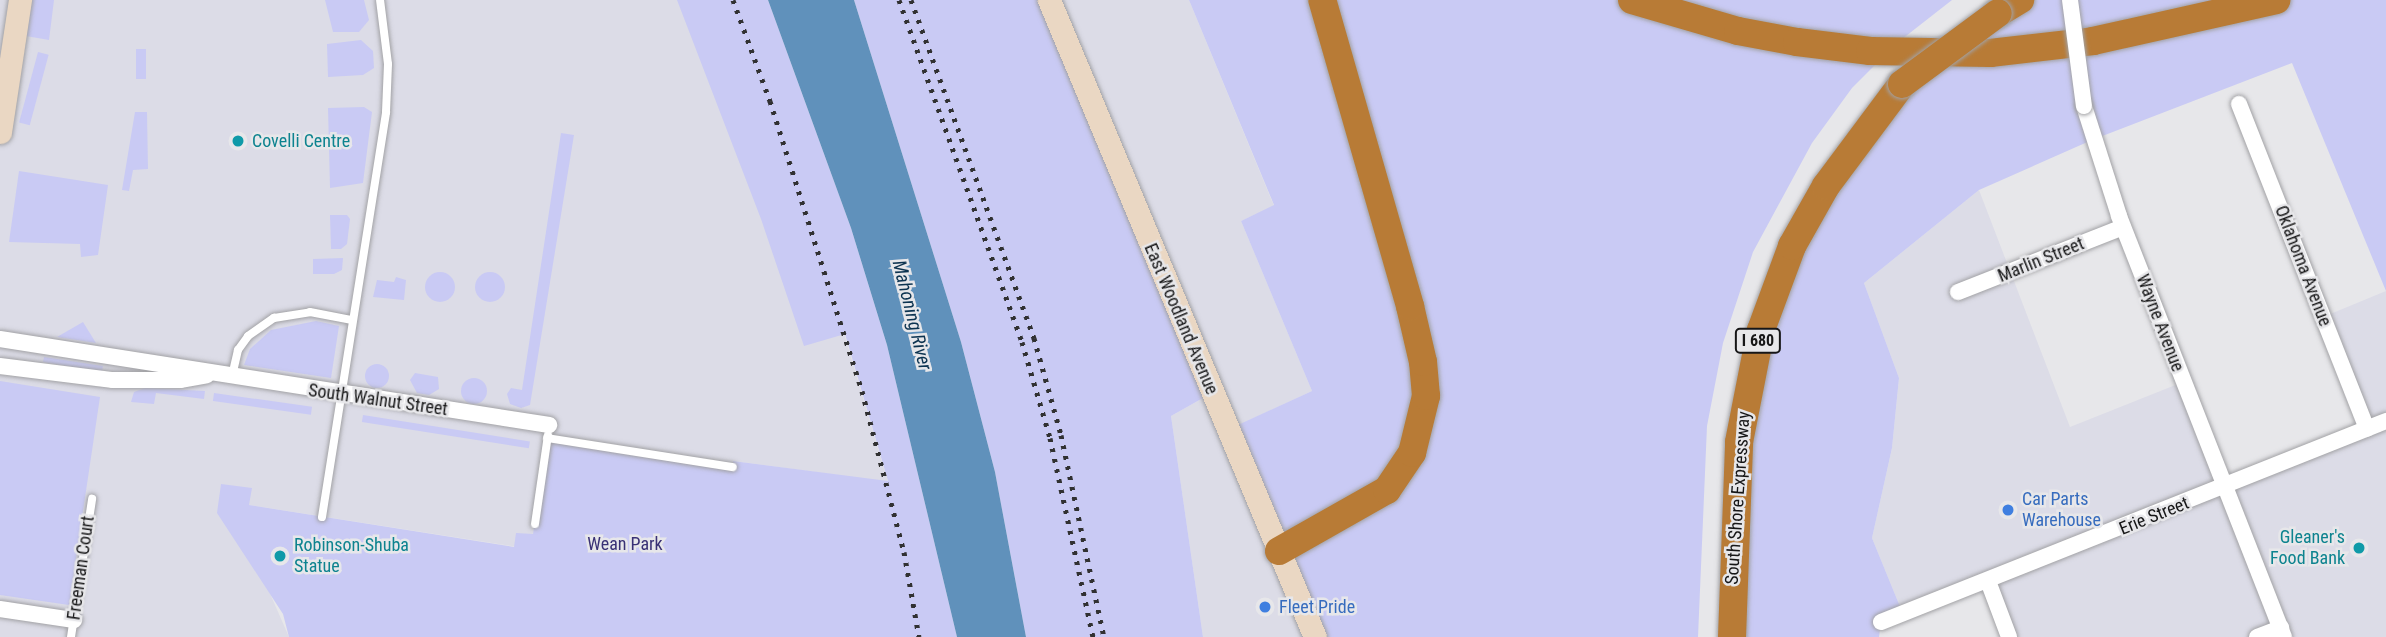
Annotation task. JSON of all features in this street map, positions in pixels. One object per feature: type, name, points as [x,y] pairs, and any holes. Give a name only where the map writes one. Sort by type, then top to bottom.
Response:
[{"type":"highway","points":[[1279,551],[1387,490],[1412,453],[1426,396],[1410,306],[1322,0]]},
{"type":"highway","points":[[1632,0],[1738,31],[1870,51],[1990,53],[2044,48],[2276,0]]},
{"type":"highway","points":[[2208,15],[2238,0]]},
{"type":"highway","name":"South Shore Expressway","points":[[1732,637],[1739,442],[1760,330],[1792,246],[1826,186],[1902,84],[2009,7]]},
{"type":"main road","points":[[0,132],[20,0]]},
{"type":"main road","name":"East Woodland Avenue","points":[[1048,0],[1315,637]]},
{"type":"street","name":"Wayne Avenue","points":[[2070,0],[2084,106],[2123,227],[2223,488],[2283,632]]},
{"type":"street","name":"Oklahoma Avenue","points":[[2239,104],[2367,429]]},
{"type":"street","name":"Marlin Street","points":[[1958,292],[2123,227]]},
{"type":"street","name":"South Walnut Street","points":[[0,339],[182,365],[207,374],[341,394],[548,432]]},
{"type":"street","name":"South Walnut Street","points":[[0,366],[113,380],[180,380],[207,374]]},
{"type":"street","name":"Erie Street","points":[[1881,622],[2386,421]]},
{"type":"street","points":[[1988,581],[2009,637]]},
{"type":"street","points":[[0,609],[74,620]]},
{"type":"street","points":[[2257,637],[2283,632]]},
{"type":"lane","points":[[322,517],[388,95],[380,0]]},
{"type":"lane","points":[[232,378],[238,351],[248,336],[274,318],[310,312],[352,320]]},
{"type":"lane","points":[[535,524],[548,432],[733,467]]},
{"type":"lane","name":"Freeman Court","points":[[71,637],[92,499]]},
{"type":"shaded area","points":[[0,0],[733,0],[832,293],[888,482],[734,461],[733,467],[547,439],[531,549],[249,505],[222,484],[289,637],[0,637]]},
{"type":"shaded area","points":[[1049,0],[1189,0],[1274,206],[1241,221],[1312,391],[1228,430],[1315,637],[1203,637],[1171,416],[1212,393]]},
{"type":"shaded area","points":[[1979,190],[2070,427],[2183,382],[2224,487],[2367,429],[2323,317],[2386,291],[2386,637],[2009,637],[1988,582],[1903,614],[1872,538],[1892,448],[1899,378],[1864,283]]},
{"type":"green space","points":[[32,0],[54,0],[49,40],[26,36]]},
{"type":"green space","points":[[325,0],[364,0],[369,20],[359,32],[333,32]]},
{"type":"green space","name":"Wean Park","points":[[677,0],[768,0],[851,228],[887,345],[957,637],[289,637],[283,614],[217,513],[221,484],[252,488],[249,505],[514,547],[516,533],[533,534],[547,438],[733,467],[733,461],[888,481],[845,334],[804,346],[761,219]]},
{"type":"green space","points":[[854,0],[1049,0],[1212,393],[1171,416],[1203,637],[1026,637],[995,472],[961,342]]},
{"type":"green space","points":[[1189,0],[1952,0],[1897,43],[1852,88],[1812,143],[1753,252],[1723,343],[1707,426],[1698,637],[1315,637],[1227,430],[1312,391],[1241,221],[1274,205]]},
{"type":"green space","points":[[2020,0],[2386,0],[2386,291],[2292,63],[2092,140],[1979,190],[1864,283],[1899,378],[1892,448],[1872,538],[1903,614],[1881,622],[1879,637],[1732,637],[1732,574],[1769,304],[1902,84]]},
{"type":"green space","points":[[361,40],[373,51],[374,68],[363,75],[328,77],[327,44]]},
{"type":"green space","points":[[136,49],[146,49],[146,79],[136,79]]},
{"type":"green space","points":[[38,52],[49,55],[30,125],[19,123]]},
{"type":"green space","points":[[364,107],[372,112],[363,183],[330,188],[328,108]]},
{"type":"green space","points":[[135,112],[147,112],[148,169],[133,170],[129,191],[122,190]]},
{"type":"green space","points":[[561,133],[574,135],[530,405],[521,408],[510,404],[507,394],[511,388],[522,390]]},
{"type":"green space","points":[[19,171],[108,185],[98,255],[81,257],[80,244],[9,242]]},
{"type":"green space","points":[[330,215],[347,215],[350,219],[347,244],[341,249],[331,249]]},
{"type":"green space","points":[[343,258],[342,270],[334,274],[313,274],[313,259]]},
{"type":"green space","points":[[440,272],[451,276],[455,287],[451,298],[440,302],[429,298],[425,287],[429,276]]},
{"type":"green space","points":[[490,272],[501,276],[505,287],[501,298],[490,302],[479,298],[475,287],[479,276]]},
{"type":"green space","points":[[396,277],[406,280],[404,300],[373,297],[377,280],[394,282]]},
{"type":"green space","points":[[316,321],[339,326],[331,378],[244,365],[250,349],[271,330]]},
{"type":"green space","points":[[83,322],[96,343],[57,337]]},
{"type":"green space","points":[[44,357],[103,366],[102,372],[43,362]]},
{"type":"green space","points":[[372,364],[382,364],[389,371],[389,381],[382,388],[372,388],[365,381],[365,371]]},
{"type":"green space","points":[[415,373],[438,377],[439,389],[429,395],[417,393],[410,380]]},
{"type":"green space","points":[[474,378],[483,382],[487,391],[483,400],[474,404],[465,400],[461,391],[465,382]]},
{"type":"green space","points":[[0,381],[100,397],[69,605],[0,595]]},
{"type":"green space","points":[[145,388],[205,391],[204,399],[156,393],[154,404],[131,402],[134,392]]},
{"type":"green space","points":[[214,393],[312,407],[311,415],[213,401]]},
{"type":"green space","points":[[363,415],[530,441],[529,448],[362,422]]},
{"type":"water","name":"Mahoning River","points":[[768,0],[854,0],[961,342],[995,472],[1026,637],[957,637],[887,345],[851,228]]},
{"type":"railway","points":[[733,0],[770,101],[862,391],[904,552],[919,637]]},
{"type":"railway","points":[[899,0],[1022,342],[1050,438],[1093,637]]},
{"type":"railway","points":[[911,0],[1034,338],[1061,435],[1104,637]]},
{"type":"place","name":"Covelli Centre","points":[[238,141]]},
{"type":"place","name":"Car Parts Warehouse","points":[[2008,510]]},
{"type":"place","name":"Gleaner's Food Bank","points":[[2359,548]]},
{"type":"place","name":"Robinson-Shuba Statue","points":[[280,556]]},
{"type":"place","name":"Fleet Pride","points":[[1265,607]]}]
